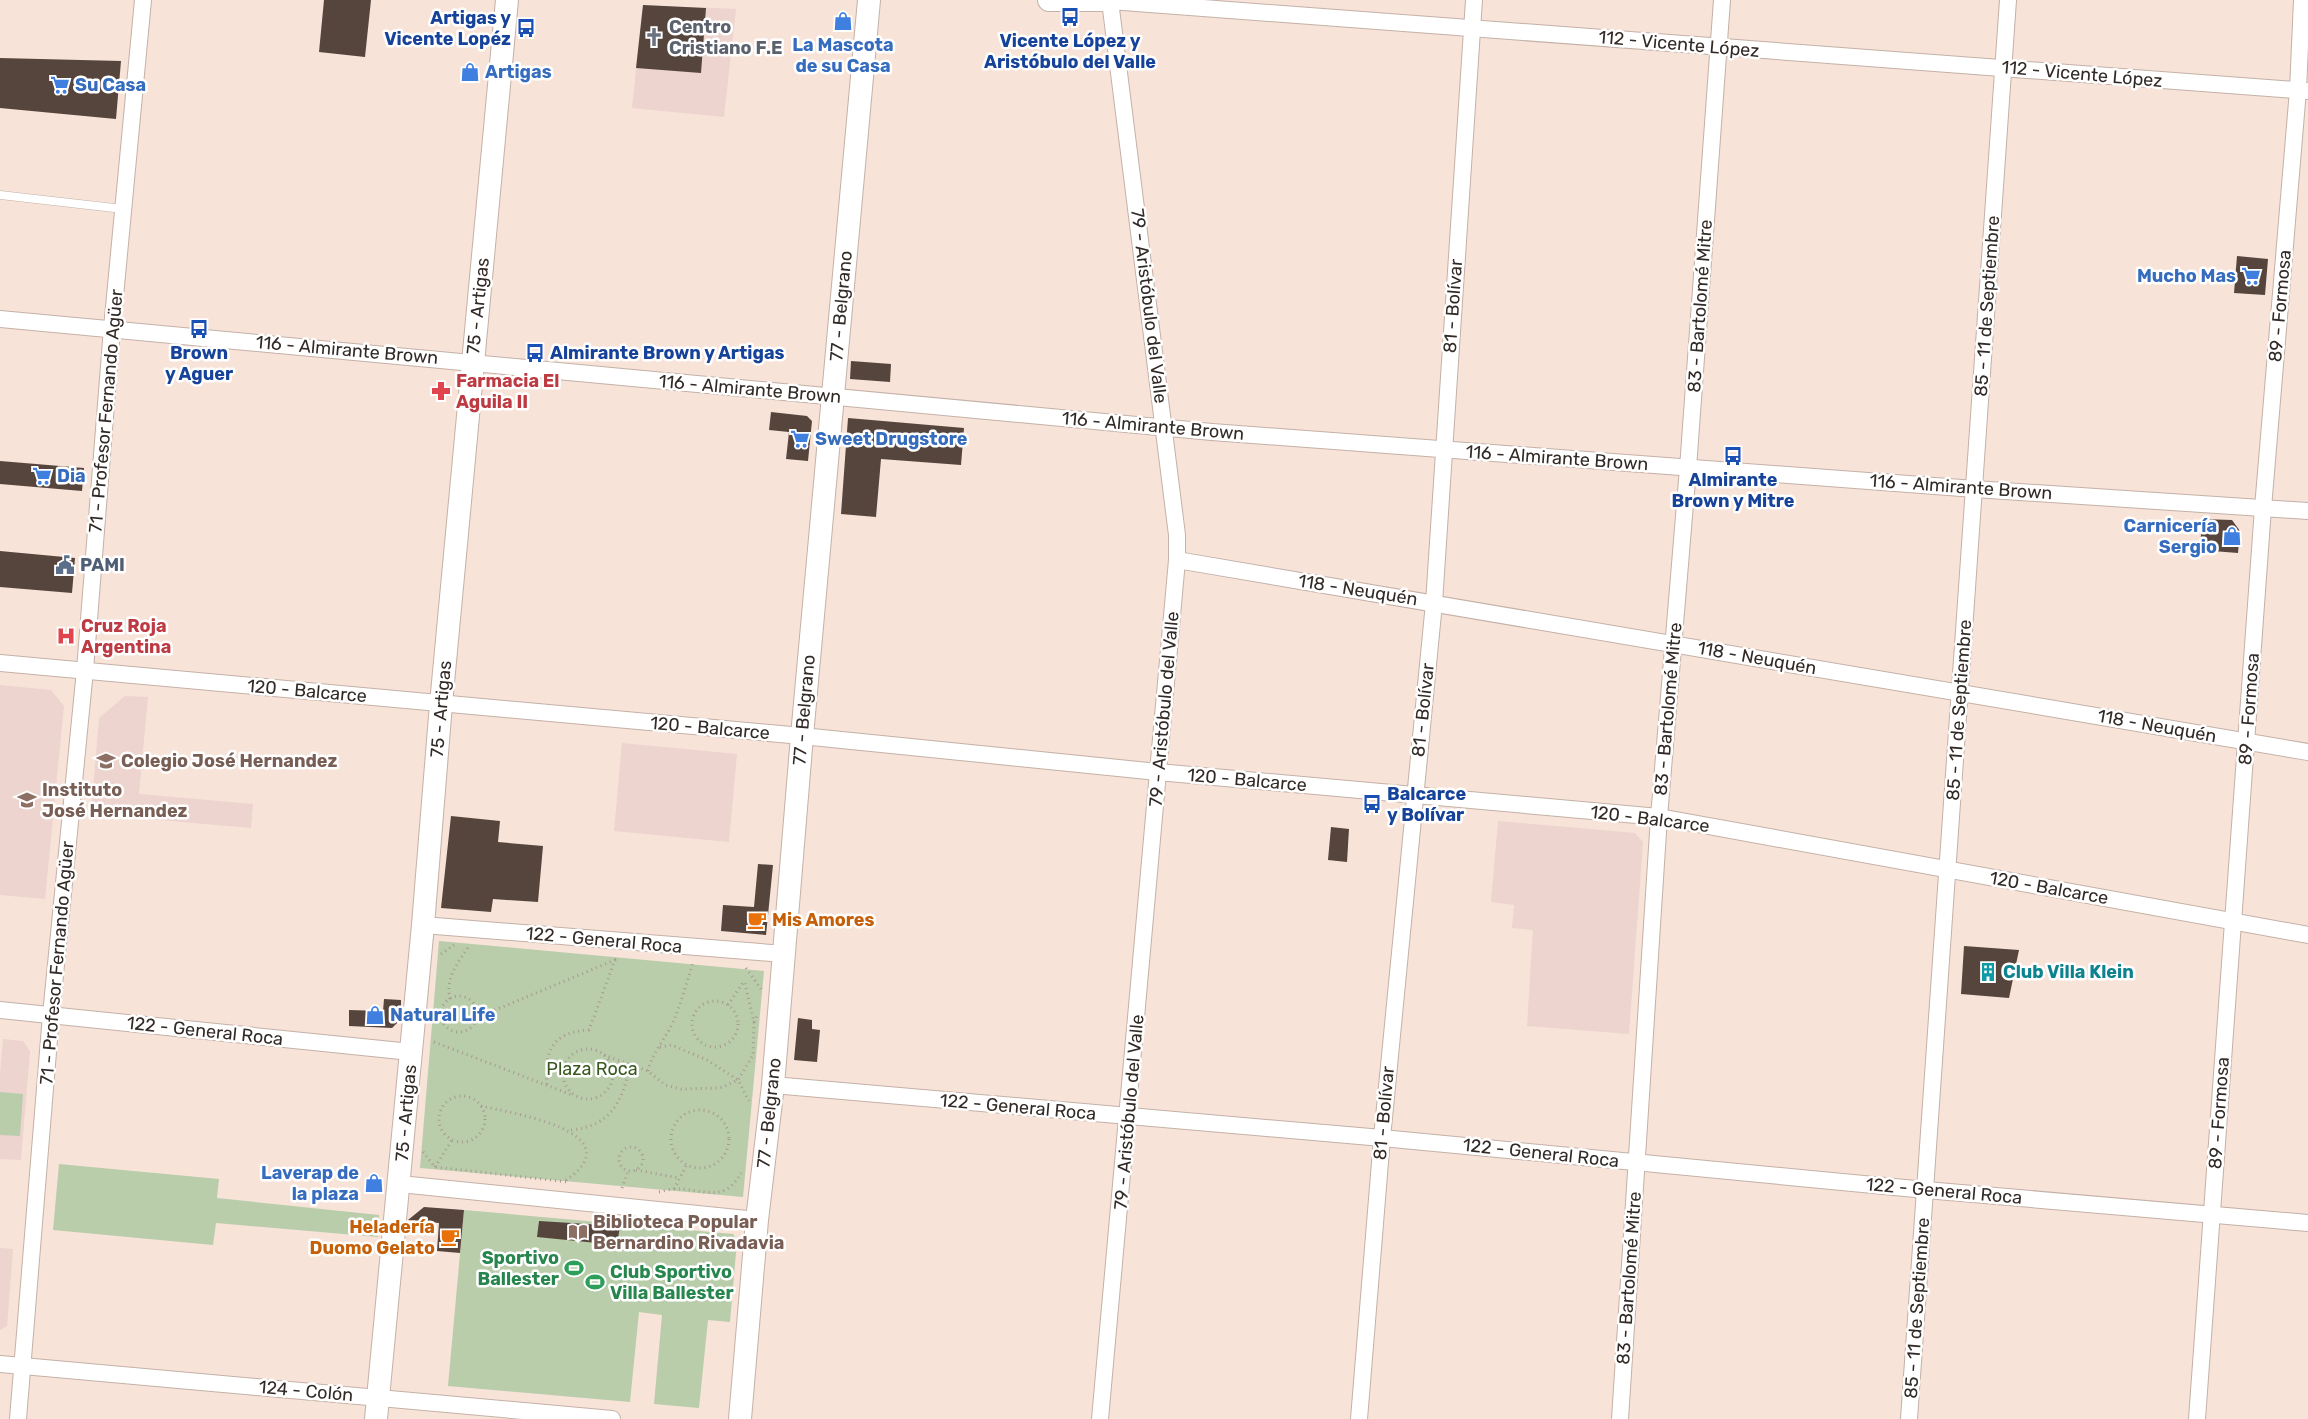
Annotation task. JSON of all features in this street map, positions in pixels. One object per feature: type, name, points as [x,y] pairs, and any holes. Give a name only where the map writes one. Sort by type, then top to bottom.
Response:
[{"type":"street","name":"71 - Profesor Fernando Agüer","points":[[18,1419],[51,1015],[85,670],[112,328],[143,0]]},
{"type":"street","name":"75 - Artigas","points":[[378,1408],[400,1184],[472,362],[507,0]]},
{"type":"street","name":"77 - Belgrano","points":[[740,1419],[757,1220],[773,1085],[802,736],[869,0]]},
{"type":"street","name":"112 - Vicente López","points":[[1049,0],[1110,0],[1472,26],[1718,48],[2002,67],[2268,89],[2303,90]]},
{"type":"street","name":"79 - Aristóbulo del Valle","points":[[1100,1419],[1177,560],[1177,535],[1164,426],[1110,0]]},
{"type":"street","name":"81 - Bolívar","points":[[1359,1419],[1382,1138],[1434,603],[1474,0]]},
{"type":"street","name":"83 - Bartolomé Mitre","points":[[1620,1419],[1659,817],[1688,468],[1722,0]]},
{"type":"street","name":"85 - 11 de Septiembre","points":[[1909,1419],[2008,0]]},
{"type":"street","name":"89 - Formosa","points":[[2197,1419],[2263,508],[2303,90],[2302,0]]},
{"type":"street","name":"116 - Almirante Brown","points":[[0,319],[1164,426],[1212,432],[1975,489],[2308,511]]},
{"type":"street","name":"118 - Neuquén","points":[[1177,560],[2308,752]]},
{"type":"street","name":"120 - Balcarce","points":[[0,663],[1659,817],[2308,935]]},
{"type":"street","name":"122 - General Roca","points":[[423,925],[784,954]]},
{"type":"street","name":"122 - General Roca","points":[[0,1010],[411,1052]]},
{"type":"street","name":"122 - General Roca","points":[[773,1085],[1382,1138],[1926,1190],[2308,1223]]},
{"type":"street","points":[[400,1184],[757,1220]]},
{"type":"street","name":"124 - Colón","points":[[0,1364],[378,1408],[612,1419]]},
{"type":"lane","points":[[0,195],[124,208]]},
{"type":"path","points":[[450,999],[447,987],[451,973],[473,940]]},
{"type":"path","points":[[440,963],[441,953],[457,943]]},
{"type":"path","points":[[648,1071],[651,1057],[660,1047],[673,1022],[694,959],[684,959]]},
{"type":"path","points":[[476,1018],[615,960],[590,1030],[571,1031],[556,1041],[548,1054],[545,1065],[547,1086]]},
{"type":"path","points":[[744,965],[766,996]]},
{"type":"path","points":[[575,1097],[568,1091],[562,1076],[567,1060],[580,1050],[597,1050],[630,1066],[648,1071],[665,1085],[681,1089],[720,1088],[738,1080],[753,1056],[754,1022],[744,980],[728,1005]]},
{"type":"path","points":[[462,996],[472,1002],[476,1018],[471,1027],[460,1032],[449,1029],[445,1025],[441,1014],[442,1008],[450,999],[462,996]]},
{"type":"path","points":[[721,1002],[728,1005],[734,1010],[738,1024],[734,1038],[721,1046],[707,1046],[701,1042],[693,1028],[695,1013],[706,1003],[721,1002]]},
{"type":"path","points":[[754,1022],[758,1013]]},
{"type":"path","points":[[433,1051],[435,1032]]},
{"type":"path","points":[[434,1042],[575,1097],[591,1100],[606,1092],[611,1085],[613,1069],[604,1055]]},
{"type":"path","points":[[660,1047],[672,1045],[691,1051],[738,1080],[749,1098],[749,1106]]},
{"type":"path","points":[[569,1130],[586,1129],[611,1114],[618,1105],[630,1066]]},
{"type":"path","points":[[461,1096],[475,1100],[481,1106],[485,1120],[480,1134],[467,1141],[452,1140],[442,1129],[440,1122],[443,1108],[448,1102],[461,1096]]},
{"type":"path","points":[[481,1106],[538,1119],[569,1130],[578,1136],[586,1152],[582,1168],[565,1181]]},
{"type":"path","points":[[692,1110],[712,1113],[726,1125],[729,1143],[726,1152],[713,1166],[705,1168],[686,1166],[678,1160],[671,1146],[671,1131],[683,1114],[692,1110]]},
{"type":"path","points":[[435,1167],[452,1140]]},
{"type":"path","points":[[424,1144],[423,1153],[435,1167],[574,1182]]},
{"type":"path","points":[[628,1171],[620,1163],[620,1155],[625,1149],[632,1147],[640,1150],[643,1158],[641,1165],[635,1170]]},
{"type":"path","points":[[674,1188],[686,1166]]},
{"type":"path","points":[[628,1171],[635,1170],[680,1178]]},
{"type":"path","points":[[650,1191],[659,1192],[674,1188],[702,1193],[719,1193],[734,1186],[743,1170]]},
{"type":"path","points":[[622,1188],[628,1171]]},
{"type":"path","points":[[613,1186],[632,1189]]},
{"type":"shaded area","points":[[643,5],[736,9],[724,117],[632,108]]},
{"type":"shaded area","name":"Instituto José Hernandez","points":[[0,685],[51,690],[64,706],[45,899],[0,895]]},
{"type":"shaded area","name":"Instituto José Hernandez","points":[[125,696],[148,697],[139,794],[253,804],[251,828],[91,814],[99,718]]},
{"type":"shaded area","points":[[622,743],[737,754],[729,842],[614,831]]},
{"type":"shaded area","points":[[1498,821],[1635,833],[1643,842],[1629,1034],[1527,1026],[1533,930],[1512,928],[1514,905],[1491,902]]},
{"type":"shaded area","points":[[3,1039],[23,1041],[30,1051],[21,1160],[0,1159],[0,1074]]},
{"type":"shaded area","points":[[0,1248],[13,1249],[7,1326],[0,1330]]},
{"type":"green space","name":"Plaza Roca","points":[[439,941],[764,971],[743,1197],[420,1168]]},
{"type":"green space","points":[[0,1092],[23,1094],[20,1136],[0,1135]]},
{"type":"green space","points":[[59,1164],[219,1179],[217,1198],[379,1215],[378,1237],[216,1223],[213,1245],[53,1230]]},
{"type":"green space","name":"Club Sportivo Villa Ballester","points":[[464,1210],[733,1234],[737,1241],[730,1322],[708,1320],[699,1408],[654,1404],[662,1315],[639,1312],[630,1402],[448,1386]]},
{"type":"building","points":[[324,0],[371,0],[365,57],[319,52]]},
{"type":"building","points":[[643,5],[706,8],[701,73],[636,68]]},
{"type":"building","name":"Su Casa","points":[[0,58],[121,61],[116,119],[0,108]]},
{"type":"building","name":"Mucho Mas","points":[[2237,256],[2268,259],[2265,295],[2234,293]]},
{"type":"building","points":[[851,361],[891,364],[890,382],[850,379]]},
{"type":"building","points":[[771,412],[807,416],[812,421],[808,461],[786,459],[789,432],[769,430]]},
{"type":"building","points":[[848,418],[964,428],[961,465],[881,459],[876,517],[841,514]]},
{"type":"building","name":"Dia","points":[[0,461],[84,468],[82,491],[0,484]]},
{"type":"building","points":[[2202,519],[2232,520],[2240,531],[2238,553],[2200,550]]},
{"type":"building","points":[[0,551],[75,558],[72,593],[0,587]]},
{"type":"building","points":[[451,816],[500,821],[498,842],[543,846],[538,902],[493,899],[491,912],[441,908]]},
{"type":"building","points":[[1331,827],[1349,829],[1347,862],[1328,860]]},
{"type":"building","points":[[758,864],[773,865],[766,935],[721,931],[723,905],[754,907]]},
{"type":"building","name":"Club Villa Klein","points":[[1964,946],[2019,950],[2009,998],[1961,994]]},
{"type":"building","name":"Natural Life","points":[[384,999],[401,1000],[401,1019],[392,1028],[349,1026],[349,1010],[383,1011]]},
{"type":"building","points":[[798,1018],[812,1020],[812,1029],[820,1030],[817,1062],[794,1060]]},
{"type":"building","name":"Heladería Duomo Gelato","points":[[424,1207],[464,1210],[460,1253],[437,1251],[439,1223],[408,1220]]},
{"type":"building","name":"Biblioteca Popular Bernardino Rivadavia","points":[[539,1221],[620,1226],[617,1245],[537,1237]]},
{"type":"place","name":"Vicente López y Aristóbulo del Valle","points":[[1070,17]]},
{"type":"place","name":"La Mascota de su Casa","points":[[843,21]]},
{"type":"place","name":"Artigas y Vicente Lopéz","points":[[526,28]]},
{"type":"place","name":"Centro Cristiano F.E","points":[[654,37]]},
{"type":"place","name":"Artigas","points":[[470,72]]},
{"type":"place","name":"Su Casa","points":[[60,85]]},
{"type":"place","name":"Mucho Mas","points":[[2251,276]]},
{"type":"place","name":"Brown y Aguer","points":[[199,329]]},
{"type":"place","name":"Almirante Brown y Artigas","points":[[535,353]]},
{"type":"place","name":"Farmacia El Aguila II","points":[[441,391]]},
{"type":"place","name":"Sweet Drugstore","points":[[800,439]]},
{"type":"place","name":"Almirante Brown y Mitre","points":[[1733,456]]},
{"type":"place","name":"Dia","points":[[42,476]]},
{"type":"place","name":"Carnicería Sergio","points":[[2232,536]]},
{"type":"place","name":"PAMI","points":[[65,565]]},
{"type":"place","name":"Cruz Roja Argentina","points":[[66,636]]},
{"type":"place","name":"Colegio José Hernandez","points":[[106,761]]},
{"type":"place","name":"Instituto José Hernandez","points":[[27,800]]},
{"type":"place","name":"Balcarce y Bolívar","points":[[1372,804]]},
{"type":"place","name":"Mis Amores","points":[[757,920]]},
{"type":"place","name":"Club Villa Klein","points":[[1988,972]]},
{"type":"place","name":"Natural Life","points":[[375,1015]]},
{"type":"place","name":"Laverap de la plaza","points":[[374,1183]]},
{"type":"place","name":"Biblioteca Popular Bernardino Rivadavia","points":[[578,1232]]},
{"type":"place","name":"Heladería Duomo Gelato","points":[[450,1237]]},
{"type":"place","name":"Sportivo Ballester","points":[[574,1268]]},
{"type":"place","name":"Club Sportivo Villa Ballester","points":[[595,1282]]}]
